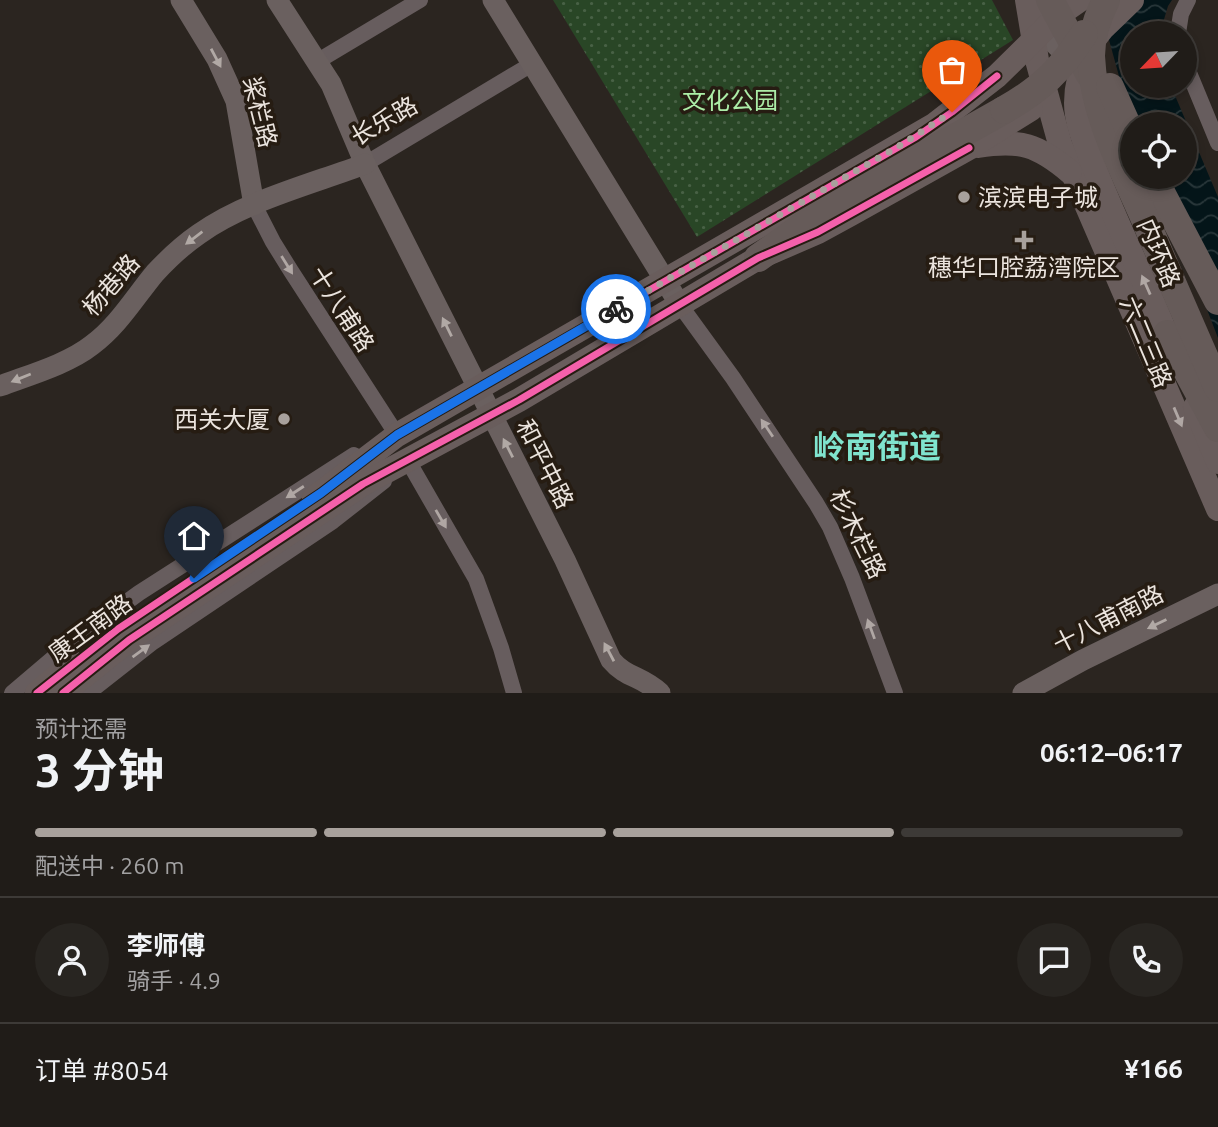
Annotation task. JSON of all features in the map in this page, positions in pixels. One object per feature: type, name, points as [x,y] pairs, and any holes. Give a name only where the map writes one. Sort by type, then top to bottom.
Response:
[{"type":"highway","points":[[1050,0],[1120,129]]},
{"type":"highway","points":[[1110,6],[1091,15],[1097,53],[1122,112]]},
{"type":"highway","points":[[758,258],[818,215],[1037,91],[1054,76],[1088,27],[1110,6]]},
{"type":"highway","name":"内环路","points":[[1110,6],[1095,27],[1091,46],[1093,72],[1102,110],[1123,170],[1218,388]]},
{"type":"highway","name":"内环路","points":[[1157,189],[1218,301]]},
{"type":"highway","points":[[1167,334],[1218,428]]},
{"type":"main road","name":"六二三路","points":[[1028,0],[1042,36],[1047,98],[1060,144],[1073,175],[1100,209],[1167,334],[1218,461]]},
{"type":"main road","points":[[997,76],[1018,41],[1028,0]]},
{"type":"main road","points":[[997,76],[1042,36],[1060,14],[1082,0]]},
{"type":"main road","name":"六二三路","points":[[1110,6],[1082,68],[1076,102],[1082,133],[1100,209],[1218,509]]},
{"type":"main road","name":"康王南路","points":[[63,693],[110,653],[337,500],[491,415],[758,258],[818,232],[969,148],[1047,98],[1110,6]]},
{"type":"main road","name":"康王南路","points":[[37,693],[118,629],[312,499],[397,435],[916,137],[997,76]]},
{"type":"main road","points":[[969,148],[1006,143],[1027,145],[1045,152],[1073,175]]},
{"type":"street","name":"桨栏路","points":[[181,0],[208,42],[236,101],[254,205]]},
{"type":"street","name":"和平中路","points":[[277,0],[331,84],[365,164],[565,560],[611,660],[621,671],[648,682],[660,693]]},
{"type":"street","points":[[318,61],[420,0]]},
{"type":"street","points":[[493,0],[680,305]]},
{"type":"street","points":[[1180,21],[1188,0]]},
{"type":"street","points":[[1042,36],[1064,49],[1079,44],[1110,6]]},
{"type":"street","name":"长乐路","points":[[254,205],[365,164],[532,64]]},
{"type":"street","points":[[1197,91],[1218,143]]},
{"type":"street","name":"杨巷路","points":[[0,386],[92,346],[176,252],[212,225],[254,205]]},
{"type":"street","name":"十八甫路","points":[[254,205],[290,271],[397,435]]},
{"type":"street","name":"杉木栏路","points":[[680,305],[733,378],[816,503],[852,578],[895,693]]},
{"type":"street","name":"康王南路","points":[[12,693],[72,642],[139,593],[346,460],[397,435]]},
{"type":"street","points":[[407,459],[476,579],[514,693]]},
{"type":"street","name":"康王南路","points":[[88,693],[153,642],[355,506],[407,459]]},
{"type":"street","name":"十八甫南路","points":[[1023,693],[1083,660],[1218,594]]},
{"type":"green space","name":"文化公园","points":[[553,0],[992,0],[1013,40],[697,237]]},
{"type":"water","points":[[1098,0],[1172,0],[1164,21],[1120,21],[1120,80]]},
{"type":"water","points":[[1126,98],[1176,98],[1182,112],[1131,112]]},
{"type":"water","points":[[1197,147],[1218,197],[1218,338],[1161,189],[1197,189]]},
{"type":"cycle path","points":[[37,693],[118,629],[321,493],[397,435],[916,137],[997,76]]},
{"type":"cycle path","points":[[63,693],[129,640],[363,484],[519,400],[758,258],[818,232],[969,148]]},
{"type":"way so far","points":[[616,309],[896,148],[952,112]]},
{"type":"place","name":"滨滨电子城","points":[[964,197]]},
{"type":"place","name":"穗华口腔荔湾院区","points":[[1024,240]]},
{"type":"place","name":"西关大厦","points":[[284,419]]},
{"type":"district","name":"岭南街道","points":[[877,446]]},
{"type":"route","points":[[194,578],[321,493],[397,435],[616,309]]}]
